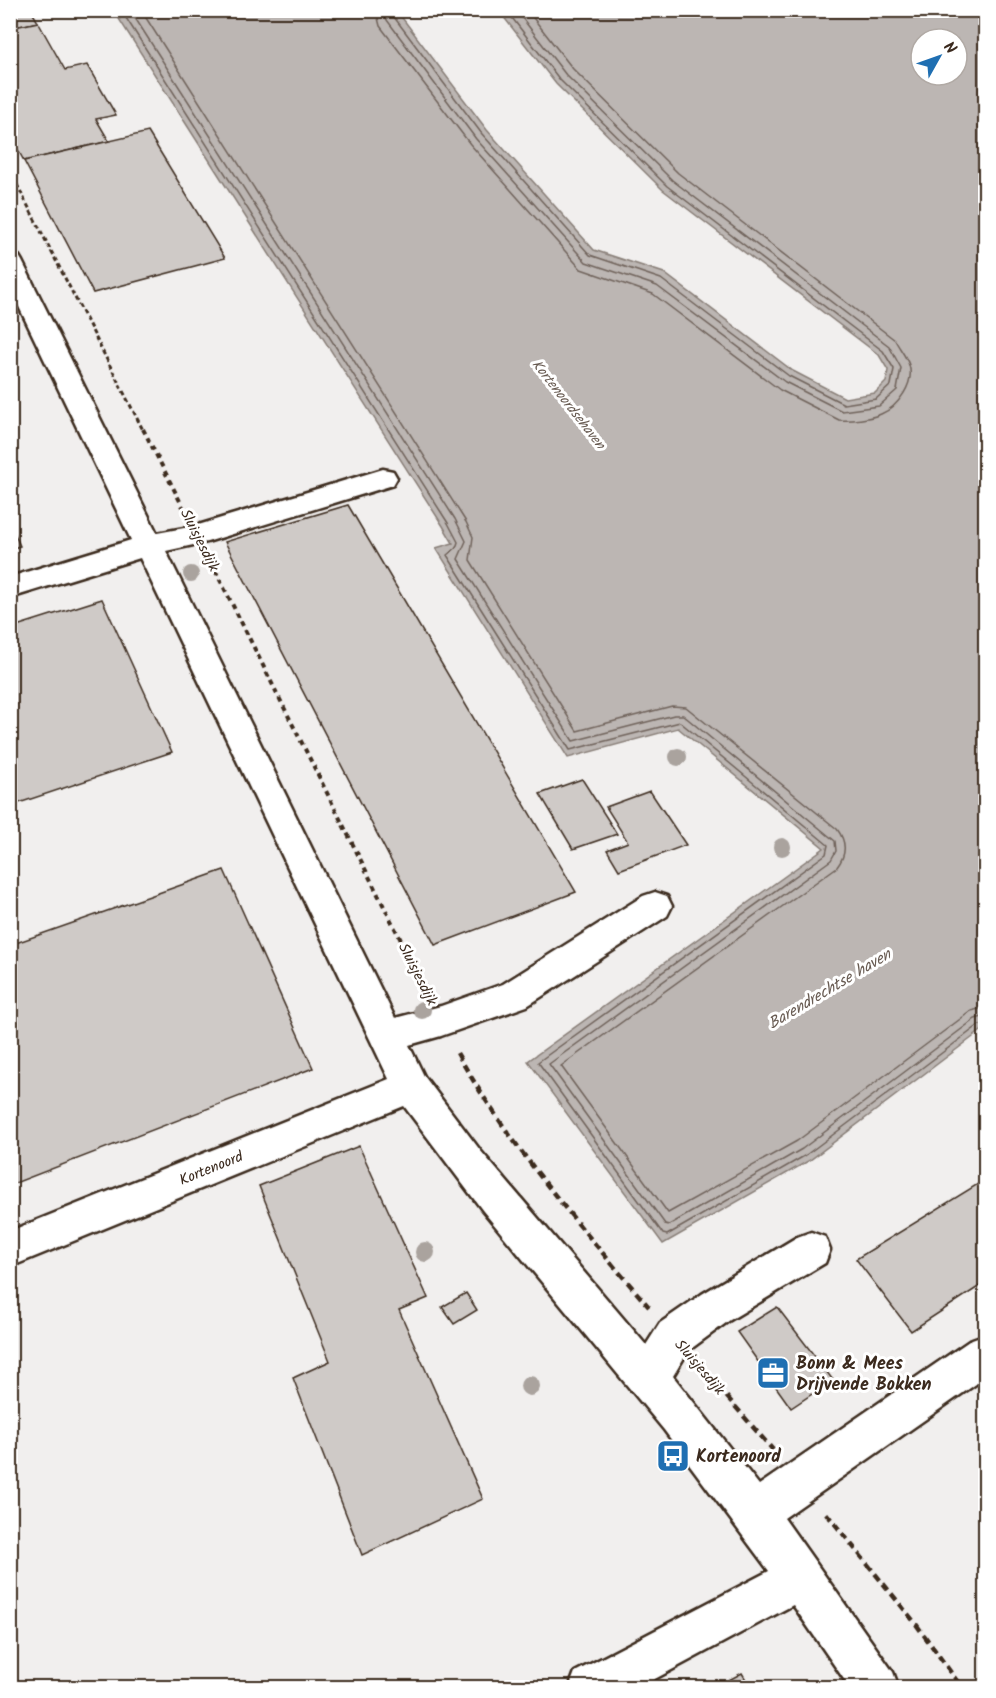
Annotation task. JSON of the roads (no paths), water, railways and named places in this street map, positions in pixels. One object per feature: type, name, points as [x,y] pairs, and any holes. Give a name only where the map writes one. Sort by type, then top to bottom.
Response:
[{"type":"street","points":[[10,261],[411,1087],[443,1133],[517,1224],[649,1378],[755,1513],[877,1688]]},
{"type":"street","points":[[10,588],[149,545],[197,535],[383,478]]},
{"type":"street","points":[[385,1036],[441,1021],[515,995],[655,906]]},
{"type":"street","name":"Kortenoord","points":[[10,1249],[411,1087]]},
{"type":"street","points":[[649,1378],[674,1336],[716,1306],[811,1250]]},
{"type":"street","points":[[755,1513],[986,1353]]},
{"type":"street","points":[[591,1688],[801,1578]]},
{"type":"water","points":[[114,11],[397,11],[487,130],[594,250],[664,273],[793,371],[845,398],[875,393],[886,382],[888,370],[879,355],[663,190],[556,84],[499,11],[985,11],[985,1028],[810,1160],[663,1244],[528,1061],[824,848],[678,728],[568,758],[436,548],[453,543]]},
{"type":"place","name":"Bonn & Mees Drijvende Bokken","points":[[773,1373]]},
{"type":"place","name":"Kortenoord","points":[[673,1456]]},
{"type":"water label","name":"Kortenoordsehaven","points":[[569,404]]},
{"type":"water label","name":"Barendrechtse haven","points":[[829,988]]}]
